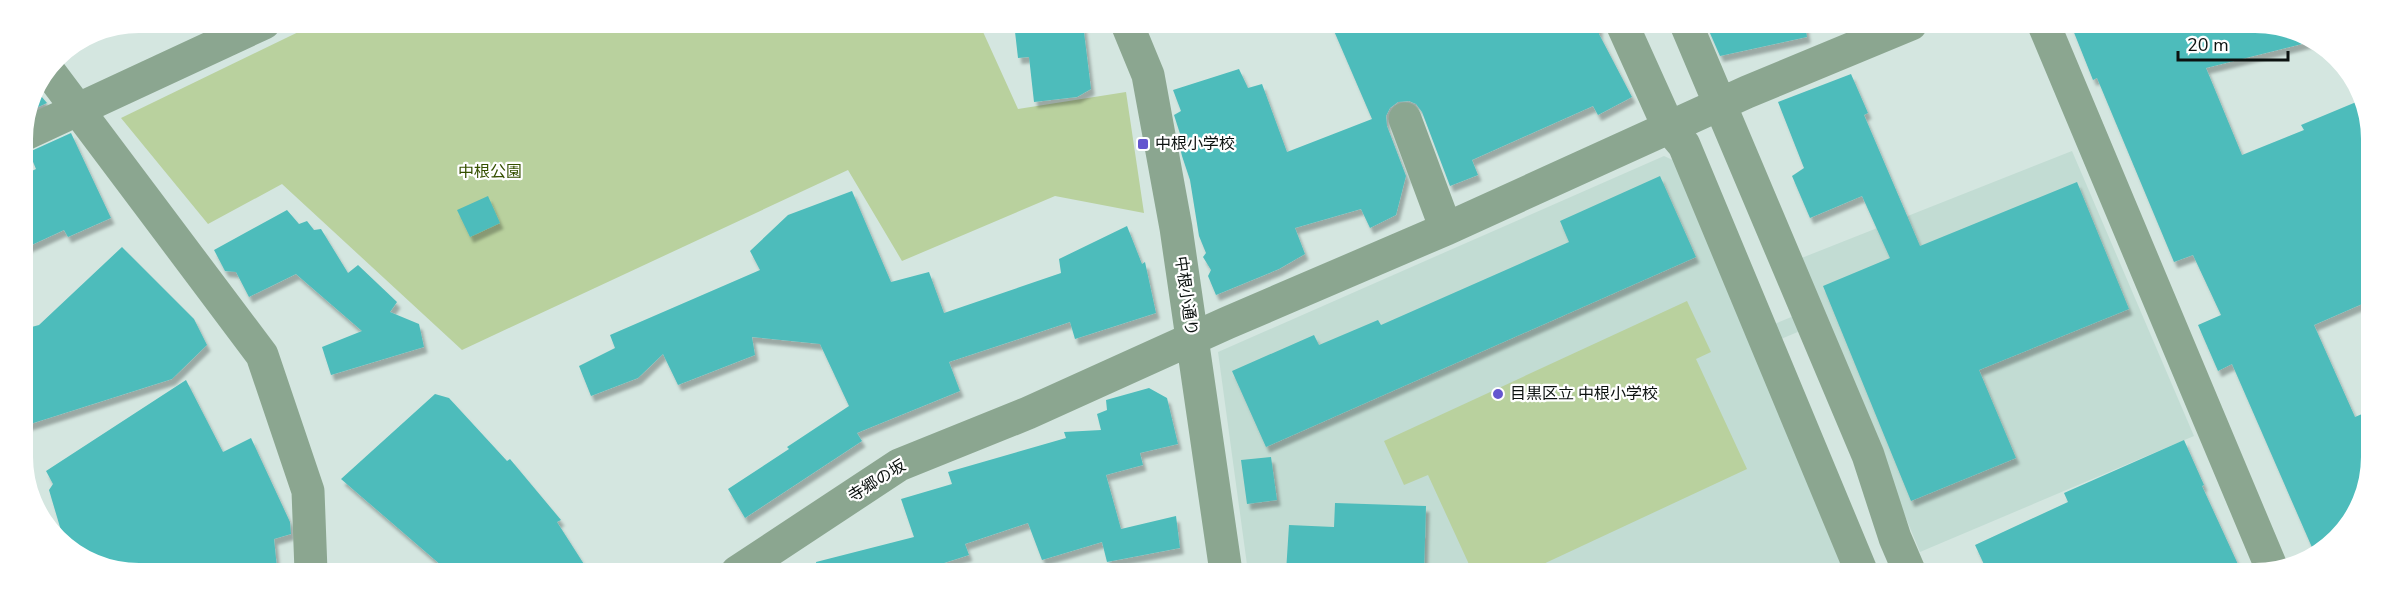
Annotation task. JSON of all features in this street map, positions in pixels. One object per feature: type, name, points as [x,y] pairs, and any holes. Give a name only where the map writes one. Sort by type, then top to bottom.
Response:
[{"type":"street","points":[[33,130],[242,33]]},
{"type":"street","name":"中根小通り","points":[[1131,33],[1148,75],[1176,228],[1225,563]]},
{"type":"street","points":[[1629,33],[1695,115],[1868,454],[1895,538],[1906,563]]},
{"type":"street","points":[[1687,33],[1695,115],[1684,145],[1858,563]]},
{"type":"street","name":"寺郷の坂","points":[[766,563],[899,465],[1028,413],[1446,229],[1695,115],[1890,33]]},
{"type":"street","points":[[2047,33],[2269,562]]},
{"type":"street","points":[[53,77],[262,355],[308,491],[312,563]]},
{"type":"street","points":[[1405,119],[1446,229]]},
{"type":"shaded area","name":"目黒区立 中根小学校","points":[[2072,151],[2194,436],[1920,552],[1824,321],[1755,350],[1843,563],[1247,563],[1218,352],[1664,156],[1677,162],[1750,334],[1818,306],[1799,259]]},
{"type":"green space","name":"中根公園","points":[[296,33],[984,33],[1018,109],[1126,92],[1144,213],[1055,196],[902,261],[848,170],[462,350],[282,184],[208,224],[121,118]]},
{"type":"green space","points":[[1687,301],[1711,352],[1696,359],[1747,469],[1545,563],[1468,563],[1428,475],[1404,485],[1384,441]]},
{"type":"building","points":[[1015,33],[1084,33],[1091,89],[1077,97],[1034,102],[1029,57],[1018,58]]},
{"type":"building","points":[[1335,33],[1599,33],[1632,97],[1598,115],[1593,106],[1472,160],[1478,175],[1450,186],[1422,112],[1416,104],[1409,101],[1398,102],[1390,108],[1386,116],[1387,126],[1406,176],[1396,215],[1370,228],[1361,209],[1295,228],[1305,254],[1279,269],[1216,295],[1208,276],[1211,270],[1203,257],[1206,253],[1199,236],[1190,180],[1180,148],[1183,143],[1174,115],[1181,111],[1173,90],[1239,69],[1248,88],[1262,84],[1287,152],[1372,119]]},
{"type":"building","points":[[1710,33],[1806,33],[1807,37],[1720,56]]},
{"type":"building","points":[[2074,33],[2255,33],[2276,35],[2302,44],[2206,68],[2242,155],[2304,130],[2301,125],[2354,103],[2359,118],[2361,139],[2361,304],[2314,325],[2355,417],[2361,414],[2360,471],[2353,498],[2347,510],[2335,527],[2312,546],[2232,364],[2218,371],[2198,325],[2221,315],[2193,255],[2174,262],[2097,78],[2093,80]]},
{"type":"building","points":[[1851,74],[1868,113],[1864,115],[1920,246],[2077,182],[2129,309],[1979,370],[2016,458],[1911,501],[1823,286],[1890,258],[1862,196],[1810,218],[1792,176],[1804,168],[1778,102]]},
{"type":"building","points":[[42,97],[47,103],[38,107]]},
{"type":"building","points":[[71,133],[111,218],[68,237],[64,230],[33,244],[33,170],[36,169],[33,162],[33,150]]},
{"type":"building","points":[[1660,176],[1696,257],[1266,447],[1232,371],[1314,335],[1319,345],[1378,320],[1381,325],[1569,242],[1560,221]]},
{"type":"building","points":[[852,191],[891,282],[929,272],[944,313],[1061,273],[1059,259],[1127,226],[1142,264],[1145,262],[1156,313],[1075,339],[1070,322],[949,362],[960,391],[857,433],[862,441],[745,518],[728,489],[849,406],[820,344],[752,337],[755,355],[678,385],[663,354],[638,378],[591,396],[579,366],[615,348],[610,335],[760,270],[750,251],[788,215]]},
{"type":"building","points":[[488,196],[500,223],[470,237],[457,210]]},
{"type":"building","points":[[287,210],[299,224],[307,221],[314,230],[321,229],[348,273],[358,265],[397,302],[390,312],[419,324],[424,347],[331,375],[322,347],[362,331],[296,274],[249,297],[236,272],[225,271],[214,250]]},
{"type":"building","points":[[122,247],[194,319],[207,345],[172,379],[33,423],[33,327],[39,325]]},
{"type":"building","points":[[186,380],[223,452],[251,438],[290,522],[291,534],[274,539],[276,563],[118,561],[86,549],[60,528],[49,490],[53,484],[46,471]]},
{"type":"building","points":[[1149,388],[1167,398],[1178,444],[1140,453],[1143,465],[1106,475],[1121,529],[1176,516],[1180,548],[1107,562],[1102,542],[1042,560],[1028,523],[965,544],[969,555],[944,563],[816,563],[914,537],[901,499],[952,484],[948,472],[1066,438],[1064,432],[1101,430],[1097,414],[1107,410],[1106,400]]},
{"type":"building","points":[[435,394],[449,398],[507,461],[510,459],[561,520],[557,522],[583,563],[439,563],[341,479]]},
{"type":"building","points":[[2184,440],[2204,485],[2202,486],[2237,563],[1983,563],[1975,545],[2068,502],[2064,493]]},
{"type":"building","points":[[1271,457],[1277,500],[1247,504],[1241,460]]},
{"type":"building","points":[[1335,503],[1426,506],[1424,563],[1287,563],[1289,525],[1334,527]]},
{"type":"place","name":"中根小学校","points":[[1143,144]]},
{"type":"place","name":"目黒区立 中根小学校","points":[[1498,394]]}]
